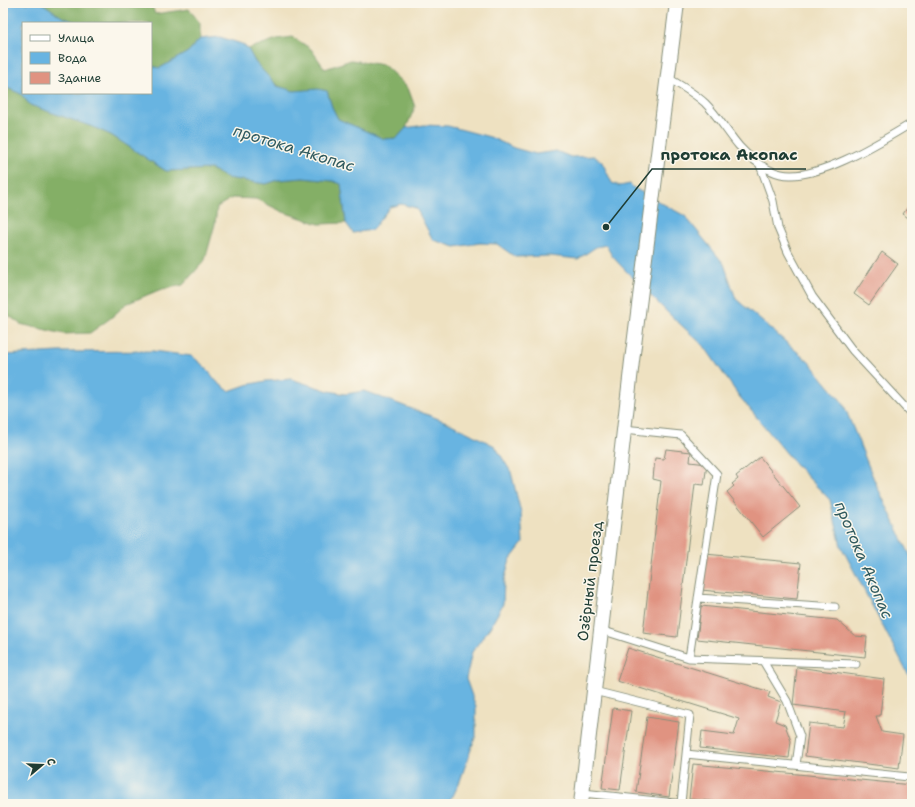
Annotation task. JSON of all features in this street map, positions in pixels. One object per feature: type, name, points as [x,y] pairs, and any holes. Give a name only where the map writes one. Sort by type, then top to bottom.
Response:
[{"type":"street","points":[[668,78],[677,3]]},
{"type":"street","name":"Озёрный проезд","points":[[582,798],[632,361],[668,78]]},
{"type":"lane","points":[[668,78],[690,91],[705,103],[740,146],[760,165],[781,174],[798,175],[819,170],[854,155],[912,123]]},
{"type":"lane","points":[[760,165],[772,201],[778,228],[788,252],[812,296],[853,351],[912,415]]},
{"type":"lane","points":[[624,429],[681,435],[717,474],[688,658]]},
{"type":"lane","points":[[698,598],[835,607]]},
{"type":"lane","points":[[601,630],[688,658],[856,664]]},
{"type":"lane","points":[[763,661],[787,701],[800,736],[796,765]]},
{"type":"lane","points":[[594,691],[690,715],[681,804]]},
{"type":"lane","points":[[686,754],[909,777]]},
{"type":"lane","points":[[582,798],[686,804]]},
{"type":"green space","points":[[42,3],[151,3],[155,14],[189,9],[200,23],[200,39],[188,52],[160,68],[152,66],[152,22],[75,22],[62,17]]},
{"type":"green space","points":[[293,37],[311,49],[325,69],[351,60],[384,65],[408,88],[415,107],[406,128],[397,138],[384,139],[338,119],[327,91],[288,90],[280,87],[267,77],[256,63],[248,49],[277,39]]},
{"type":"green space","points":[[3,86],[21,94],[30,105],[93,127],[111,135],[166,171],[211,169],[227,178],[266,184],[278,180],[303,178],[333,181],[341,184],[346,223],[319,224],[283,212],[256,199],[232,198],[217,207],[215,224],[205,260],[183,285],[159,290],[126,304],[112,317],[90,333],[64,334],[20,324],[3,311]]},
{"type":"water","points":[[3,3],[42,3],[62,17],[75,22],[22,22],[22,94],[152,94],[152,66],[160,68],[188,52],[200,39],[220,37],[242,44],[248,49],[255,62],[277,86],[294,91],[318,89],[327,91],[338,119],[384,139],[397,138],[406,128],[424,125],[448,126],[490,137],[514,148],[536,154],[556,151],[571,157],[594,156],[602,162],[612,183],[620,186],[630,184],[634,188],[685,216],[724,264],[736,299],[809,362],[843,403],[875,482],[912,559],[912,682],[841,546],[830,500],[798,467],[739,396],[704,346],[624,269],[612,256],[606,245],[596,247],[578,259],[550,256],[515,257],[497,244],[480,243],[455,247],[433,240],[416,208],[401,204],[390,207],[372,230],[353,233],[346,223],[341,184],[333,181],[303,178],[278,180],[266,184],[227,178],[211,169],[166,171],[111,135],[93,127],[30,105],[21,94],[3,86]]},
{"type":"water","points":[[153,351],[192,356],[205,367],[217,382],[229,391],[246,385],[266,381],[291,379],[329,391],[346,394],[364,391],[447,422],[495,446],[511,472],[521,513],[523,543],[510,560],[504,581],[503,604],[491,626],[472,652],[466,679],[476,707],[476,735],[460,781],[453,796],[445,804],[3,804],[3,355],[59,352]]},
{"type":"building","points":[[912,201],[912,221],[903,214]]},
{"type":"building","points":[[882,252],[898,264],[869,305],[854,294]]},
{"type":"building","points":[[666,449],[691,452],[690,462],[707,464],[704,485],[695,484],[677,637],[643,633],[661,481],[653,479],[655,458],[664,459]]},
{"type":"building","points":[[760,457],[800,507],[763,537],[727,492],[734,486],[732,484],[738,479],[736,476]]},
{"type":"building","points":[[705,554],[801,563],[797,599],[701,590]]},
{"type":"building","points":[[701,606],[837,620],[855,636],[867,637],[865,657],[697,639]]},
{"type":"building","points":[[628,648],[770,692],[768,697],[781,702],[775,721],[785,725],[791,741],[789,758],[700,748],[702,731],[734,735],[739,719],[617,681]]},
{"type":"building","points":[[797,667],[884,679],[880,716],[876,716],[882,732],[903,735],[899,768],[805,756],[809,723],[843,727],[846,712],[793,705]]},
{"type":"building","points":[[613,708],[631,711],[620,790],[602,788]]},
{"type":"building","points":[[647,717],[679,722],[669,797],[636,792]]},
{"type":"building","points":[[693,764],[912,785],[912,804],[743,804],[689,799]]},
{"type":"place","name":"протока Акопас","points":[[606,227]]}]
